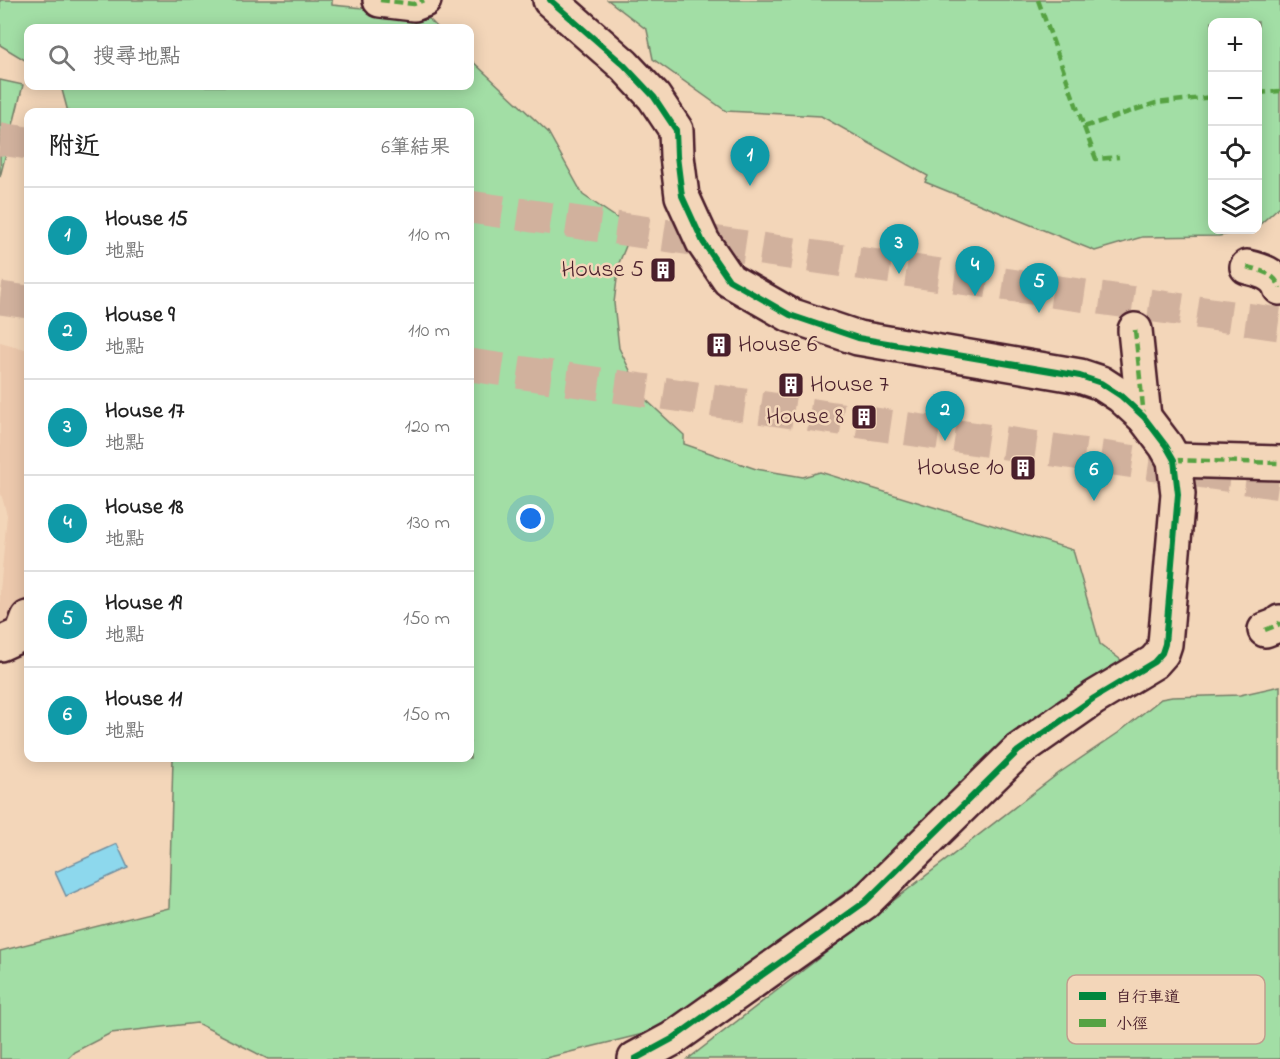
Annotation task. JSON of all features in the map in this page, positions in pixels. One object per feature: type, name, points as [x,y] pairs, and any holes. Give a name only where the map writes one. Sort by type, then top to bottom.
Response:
[{"type":"street","points":[[380,0],[414,4],[424,0]]},
{"type":"street","points":[[550,0],[624,65],[654,97],[676,130],[676,156],[682,195],[703,242],[729,280],[790,315],[858,338],[1080,376],[1101,383],[1121,396],[1144,417],[1166,446],[1174,460],[1179,494],[1165,644],[1162,653],[1154,663],[1094,698],[1018,751],[865,902],[672,1039],[635,1059]]},
{"type":"street","points":[[1248,267],[1264,271],[1279,284],[1280,288]]},
{"type":"street","points":[[1135,330],[1144,417]]},
{"type":"street","points":[[1174,460],[1280,463]]},
{"type":"street","points":[[0,644],[22,634],[24,629]]},
{"type":"shaded area","points":[[0,342],[24,349],[24,646],[0,649],[0,591],[7,515],[0,490]]},
{"type":"green space","points":[[0,0],[332,0],[332,5],[395,11],[428,18],[434,24],[24,24],[24,60],[0,45]]},
{"type":"green space","points":[[608,0],[1280,0],[1280,206],[1262,222],[1262,18],[1208,18],[1208,234],[1230,234],[1142,237],[1095,251],[925,182],[928,176],[821,116],[726,111],[653,59],[647,30]]},
{"type":"green space","points":[[474,63],[548,132],[583,195],[633,229],[619,263],[614,303],[619,348],[643,397],[684,435],[684,444],[756,469],[803,477],[820,472],[1073,550],[1100,644],[1125,663],[898,854],[659,1030],[542,1059],[268,1059],[197,1023],[111,1033],[74,1052],[67,1059],[0,1059],[0,951],[169,908],[173,762],[474,762],[474,108],[67,108],[62,90],[474,90]]},
{"type":"green space","points":[[0,80],[23,85],[0,177]]},
{"type":"green space","points":[[1280,686],[1280,1059],[688,1059],[1059,773],[1118,733],[1161,699],[1240,695]]},
{"type":"water","points":[[117,844],[128,868],[66,896],[55,872]]},
{"type":"tunnel","points":[[0,139],[24,142]]},
{"type":"tunnel","points":[[474,208],[1280,324]]},
{"type":"tunnel","points":[[0,298],[24,301]]},
{"type":"tunnel","points":[[474,366],[1280,483]]},
{"type":"marked path","points":[[380,0],[414,4],[424,0]]},
{"type":"marked path","points":[[1038,0],[1084,127],[1156,103],[1208,97]]},
{"type":"marked path","points":[[1262,93],[1280,91]]},
{"type":"marked path","points":[[1084,127],[1096,159],[1119,157]]},
{"type":"marked path","points":[[1247,267],[1271,276],[1280,288]]},
{"type":"marked path","points":[[1135,330],[1144,417]]},
{"type":"marked path","points":[[1174,460],[1280,463]]},
{"type":"marked path","points":[[1265,630],[1280,622]]},
{"type":"cycle path","points":[[550,0],[624,65],[654,97],[676,130],[682,196],[703,242],[729,280],[790,315],[858,338],[1080,376],[1101,383],[1121,396],[1144,417],[1166,446],[1174,460],[1178,494],[1165,644],[1162,653],[1154,662],[1094,698],[1018,751],[865,902],[672,1039],[635,1059]]},
{"type":"place","name":"House 15","points":[[750,186]]},
{"type":"place","name":"House 5","points":[[663,270]]},
{"type":"place","name":"House 17","points":[[899,274]]},
{"type":"place","name":"House 18","points":[[975,296]]},
{"type":"place","name":"House 19","points":[[1039,313]]},
{"type":"place","name":"House 6","points":[[719,345]]},
{"type":"place","name":"House 7","points":[[791,385]]},
{"type":"place","name":"House 8","points":[[864,417]]},
{"type":"place","name":"House 9","points":[[945,441]]},
{"type":"place","name":"House 10","points":[[1023,468]]},
{"type":"place","name":"House 11","points":[[1094,501]]}]
